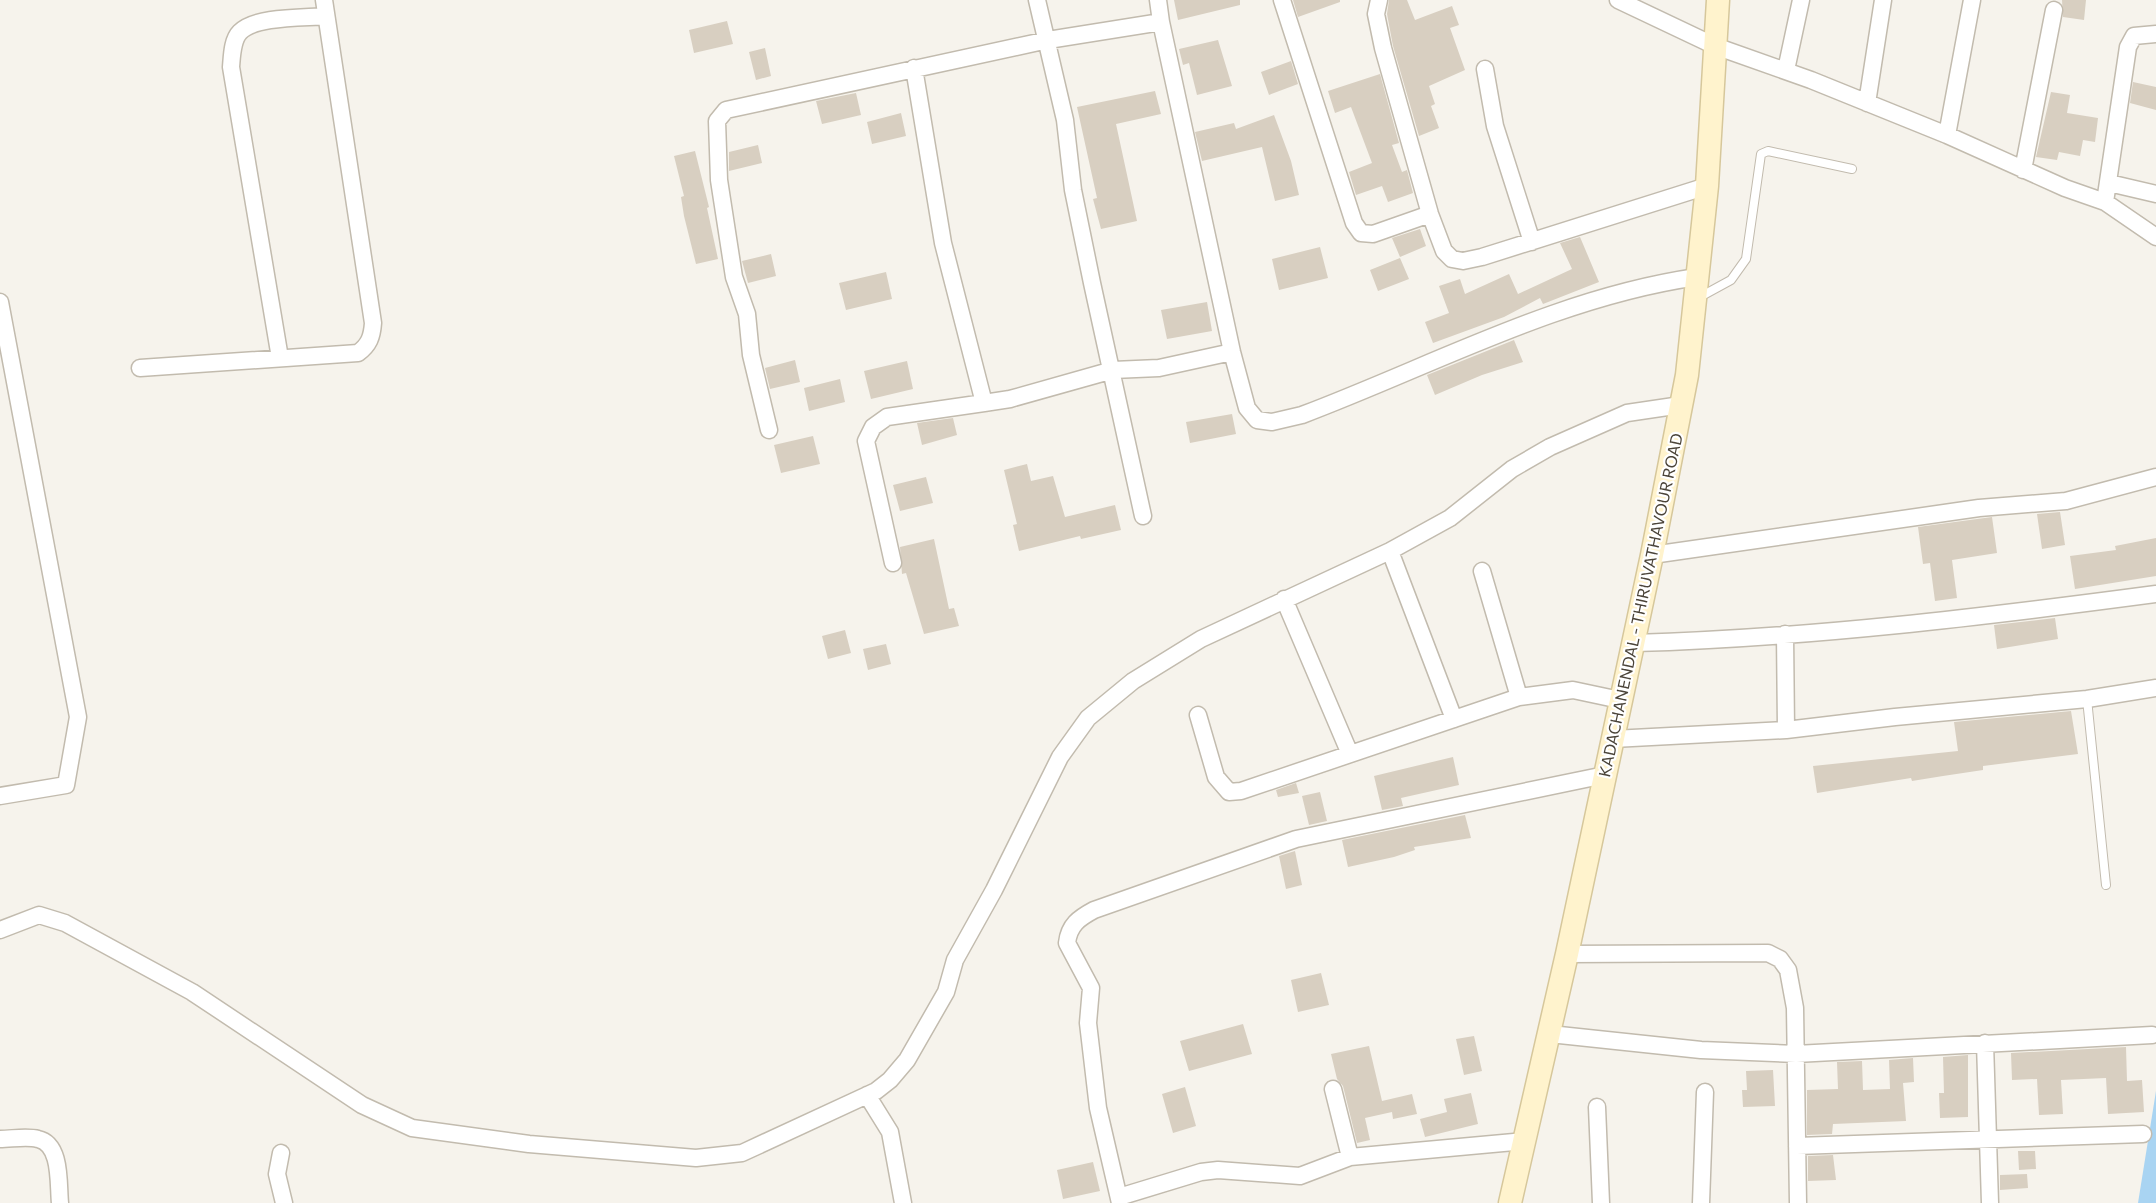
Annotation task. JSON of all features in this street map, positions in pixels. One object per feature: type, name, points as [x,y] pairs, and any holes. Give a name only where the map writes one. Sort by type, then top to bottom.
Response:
[{"type":"main road","name":"KADACHANENDAL - THIRUVATHAVOUR ROAD","points":[[1510,1203],[1550,1034],[1634,642],[1681,405],[1707,186],[1718,0]]},
{"type":"street","points":[[1038,0],[1065,120],[1073,190],[1143,516]]},
{"type":"street","points":[[1158,0],[1232,352],[1247,408],[1257,420],[1272,422],[1302,415],[1524,325],[1649,284],[1697,277]]},
{"type":"street","points":[[1282,0],[1354,223],[1361,233],[1373,234],[1430,214]]},
{"type":"street","points":[[1379,0],[1376,14],[1383,48],[1430,214],[1444,251],[1452,259],[1463,261],[1532,242],[1707,186]]},
{"type":"street","points":[[1618,0],[1715,46],[1786,70],[2105,202],[2156,237]]},
{"type":"street","points":[[1786,70],[1801,0]]},
{"type":"street","points":[[1867,103],[1883,0]]},
{"type":"street","points":[[1947,135],[1972,0]]},
{"type":"street","points":[[140,368],[358,353],[367,346],[372,335],[373,323],[325,8],[253,22],[239,32],[231,67],[280,358]]},
{"type":"street","points":[[2023,170],[2054,10]]},
{"type":"street","points":[[770,430],[751,355],[747,314],[734,277],[719,180],[717,121],[726,111],[1048,40],[1161,22]]},
{"type":"street","points":[[2105,202],[2128,47],[2134,36],[2156,34]]},
{"type":"street","points":[[914,68],[943,243],[984,403]]},
{"type":"street","points":[[1485,69],[1495,126],[1532,242]]},
{"type":"street","points":[[2109,183],[2156,194]]},
{"type":"street","points":[[0,302],[78,717],[66,785],[0,796]]},
{"type":"street","points":[[893,563],[867,441],[873,427],[887,417],[1010,399],[1113,370],[1159,368],[1232,352]]},
{"type":"street","points":[[0,930],[39,915],[65,923],[192,993],[362,1105],[412,1128],[529,1144],[696,1158],[742,1153],[867,1095],[890,1080],[907,1060],[946,992],[955,960],[994,890],[1060,757],[1089,718],[1133,681],[1201,639],[1390,551],[1450,518],[1512,469],[1550,447],[1627,413],[1645,408],[1681,405]]},
{"type":"street","points":[[1652,555],[1979,508],[2067,501],[2156,477]]},
{"type":"street","points":[[1390,551],[1454,719]]},
{"type":"street","points":[[1482,571],[1519,698]]},
{"type":"street","points":[[1634,642],[1708,641],[1908,624],[2156,594]]},
{"type":"street","points":[[1284,599],[1350,754]]},
{"type":"street","points":[[1785,634],[1786,730]]},
{"type":"street","points":[[1613,739],[1786,730],[1917,714],[2087,699],[2156,688]]},
{"type":"street","points":[[1198,715],[1216,777],[1229,792],[1241,791],[1519,698],[1573,690],[1620,700]]},
{"type":"street","points":[[1525,1141],[1350,1157],[1300,1176],[1218,1170],[1201,1172],[1119,1200],[1098,1108],[1088,1023],[1091,988],[1067,943],[1068,933],[1080,917],[1094,910],[1296,839],[1605,775]]},
{"type":"street","points":[[1567,954],[1767,953],[1780,959],[1788,970],[1795,1008],[1798,1203]]},
{"type":"street","points":[[1550,1034],[1701,1050],[1796,1054],[2152,1035]]},
{"type":"street","points":[[1985,1043],[1990,1203]]},
{"type":"street","points":[[1333,1089],[1350,1157]]},
{"type":"street","points":[[1701,1203],[1704,1092]]},
{"type":"street","points":[[867,1095],[890,1132],[903,1203]]},
{"type":"street","points":[[1597,1107],[1601,1203]]},
{"type":"street","points":[[1797,1146],[2143,1134]]},
{"type":"street","points":[[0,1139],[38,1139],[47,1143],[53,1150],[56,1162],[60,1203]]},
{"type":"street","points":[[281,1153],[277,1174],[284,1203]]},
{"type":"lane","points":[[1695,300],[1731,280],[1746,259],[1761,154],[1768,151],[1852,169]]},
{"type":"lane","points":[[2087,699],[2106,885]]},
{"type":"water","points":[[2156,1091],[2156,1203],[2138,1203]]},
{"type":"building","points":[[1174,0],[1240,0],[1240,5],[1178,20]]},
{"type":"building","points":[[1293,0],[1340,0],[1340,2],[1298,17]]},
{"type":"building","points":[[1389,0],[1407,0],[1415,20],[1452,6],[1459,25],[1450,28],[1465,70],[1429,86],[1435,104],[1431,106],[1439,128],[1419,136],[1393,46],[1387,14]]},
{"type":"building","points":[[2062,0],[2086,0],[2084,20],[2063,17]]},
{"type":"building","points":[[727,21],[733,44],[694,53],[689,30]]},
{"type":"building","points":[[1218,40],[1232,86],[1197,95],[1189,63],[1183,65],[1179,49]]},
{"type":"building","points":[[765,48],[771,76],[756,80],[749,52]]},
{"type":"building","points":[[1291,61],[1298,84],[1269,95],[1261,72]]},
{"type":"building","points":[[1380,74],[1399,143],[1392,145],[1402,172],[1407,170],[1413,193],[1388,202],[1382,186],[1356,195],[1349,172],[1372,163],[1351,107],[1335,113],[1328,91]]},
{"type":"building","points":[[2133,82],[2156,87],[2156,110],[2130,103]]},
{"type":"building","points":[[1155,91],[1161,114],[1116,124],[1137,221],[1101,229],[1093,199],[1097,198],[1077,107]]},
{"type":"building","points":[[2051,92],[2070,95],[2067,113],[2098,118],[2095,142],[2083,140],[2080,156],[2059,152],[2057,160],[2036,157]]},
{"type":"building","points":[[856,93],[861,115],[822,124],[816,101]]},
{"type":"building","points":[[901,113],[906,136],[872,144],[867,122]]},
{"type":"building","points":[[1274,115],[1291,161],[1299,195],[1275,201],[1262,147],[1202,161],[1195,132],[1234,123],[1236,129]]},
{"type":"building","points":[[758,145],[762,163],[729,171],[729,152]]},
{"type":"building","points":[[695,151],[709,207],[707,208],[718,259],[696,264],[684,216],[681,197],[684,196],[674,156]]},
{"type":"building","points":[[1420,229],[1426,246],[1400,257],[1392,238]]},
{"type":"building","points":[[1580,237],[1599,282],[1543,304],[1540,298],[1504,317],[1433,343],[1425,322],[1449,313],[1439,286],[1460,279],[1465,294],[1509,274],[1518,294],[1572,269],[1560,243]]},
{"type":"building","points":[[1320,247],[1328,278],[1279,290],[1272,259]]},
{"type":"building","points":[[771,254],[776,276],[748,283],[742,261]]},
{"type":"building","points":[[1400,258],[1409,279],[1378,291],[1370,270]]},
{"type":"building","points":[[886,272],[892,299],[846,310],[839,283]]},
{"type":"building","points":[[1207,302],[1212,331],[1167,339],[1161,310]]},
{"type":"building","points":[[1514,340],[1523,362],[1482,375],[1435,395],[1427,375]]},
{"type":"building","points":[[795,360],[800,382],[770,389],[765,368]]},
{"type":"building","points":[[907,361],[913,389],[871,399],[864,371]]},
{"type":"building","points":[[840,379],[845,402],[809,411],[804,388]]},
{"type":"building","points":[[1232,414],[1236,434],[1190,443],[1186,422]]},
{"type":"building","points":[[953,418],[957,435],[922,445],[917,423]]},
{"type":"building","points":[[813,436],[820,464],[781,473],[774,445]]},
{"type":"building","points":[[1027,464],[1031,481],[1053,476],[1065,517],[1115,505],[1121,530],[1081,539],[1080,536],[1019,551],[1013,525],[1017,524],[1004,470]]},
{"type":"building","points":[[926,477],[933,503],[900,511],[893,485]]},
{"type":"building","points":[[2060,512],[2065,545],[2042,549],[2037,514]]},
{"type":"building","points":[[1992,517],[1997,553],[1952,560],[1957,598],[1935,601],[1930,563],[1923,564],[1918,527]]},
{"type":"building","points":[[2156,538],[2156,576],[2075,589],[2070,556],[2116,550],[2115,546]]},
{"type":"building","points":[[934,539],[949,609],[954,608],[959,626],[924,634],[906,573],[902,574],[900,547]]},
{"type":"building","points":[[2055,618],[2058,639],[1997,649],[1994,625]]},
{"type":"building","points":[[845,630],[851,653],[828,659],[822,636]]},
{"type":"building","points":[[886,644],[891,664],[868,670],[863,649]]},
{"type":"building","points":[[2071,711],[2078,754],[1983,766],[1983,770],[1912,781],[1911,778],[1817,793],[1813,766],[1958,751],[1954,722]]},
{"type":"building","points":[[1453,757],[1459,785],[1401,798],[1403,806],[1382,810],[1374,776]]},
{"type":"building","points":[[1296,783],[1299,793],[1278,797],[1276,790]]},
{"type":"building","points":[[1320,792],[1327,821],[1309,825],[1302,796]]},
{"type":"building","points":[[1465,815],[1471,838],[1414,847],[1415,850],[1394,857],[1348,867],[1342,840]]},
{"type":"building","points":[[1295,851],[1302,885],[1286,889],[1279,856]]},
{"type":"building","points":[[1321,973],[1329,1005],[1298,1012],[1291,980]]},
{"type":"building","points":[[1243,1024],[1252,1054],[1189,1071],[1180,1041]]},
{"type":"building","points":[[1474,1036],[1482,1071],[1464,1075],[1456,1039]]},
{"type":"building","points":[[1369,1046],[1382,1101],[1412,1094],[1417,1114],[1393,1119],[1392,1112],[1365,1118],[1370,1140],[1357,1143],[1343,1086],[1337,1079],[1331,1054]]},
{"type":"building","points":[[2126,1047],[2127,1081],[2142,1080],[2144,1112],[2108,1114],[2106,1078],[2061,1080],[2063,1114],[2039,1115],[2037,1079],[2012,1080],[2011,1053]]},
{"type":"building","points":[[1968,1055],[1968,1117],[1940,1118],[1939,1093],[1944,1093],[1943,1057]]},
{"type":"building","points":[[1913,1058],[1914,1082],[1903,1083],[1906,1121],[1833,1124],[1832,1134],[1807,1135],[1807,1090],[1838,1089],[1837,1062],[1862,1061],[1863,1090],[1890,1089],[1889,1060]]},
{"type":"building","points":[[1773,1070],[1775,1106],[1743,1107],[1742,1090],[1747,1090],[1746,1071]]},
{"type":"building","points":[[1185,1087],[1196,1126],[1173,1133],[1162,1094]]},
{"type":"building","points":[[1471,1093],[1478,1124],[1425,1137],[1420,1119],[1447,1112],[1444,1099]]},
{"type":"building","points":[[2018,1151],[2035,1151],[2036,1169],[2019,1170]]},
{"type":"building","points":[[1833,1155],[1836,1180],[1808,1181],[1808,1156]]},
{"type":"building","points":[[1093,1162],[1100,1191],[1063,1199],[1057,1170]]},
{"type":"building","points":[[2027,1174],[2028,1188],[2000,1190],[2000,1175]]}]
